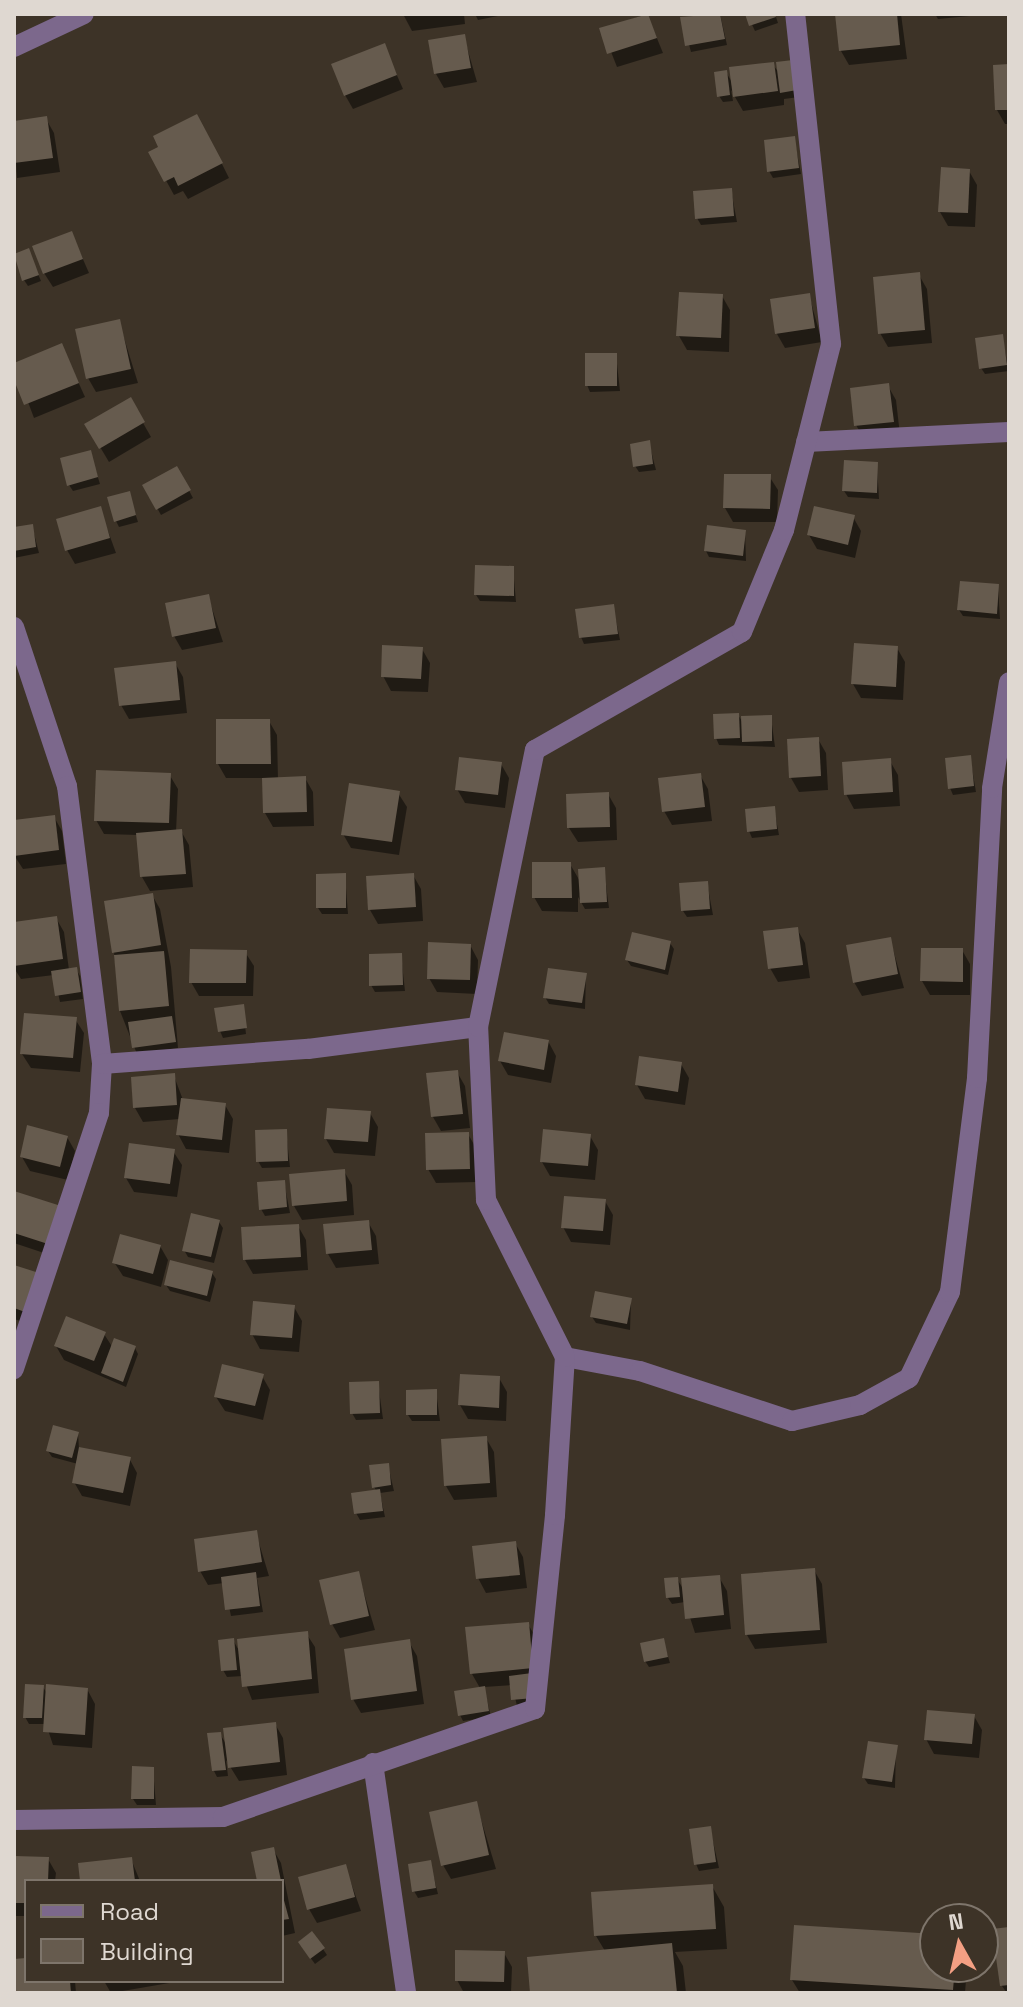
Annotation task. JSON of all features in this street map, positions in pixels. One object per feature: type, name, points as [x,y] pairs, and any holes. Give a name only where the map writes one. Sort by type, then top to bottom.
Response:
[{"type":"street","points":[[14,47],[84,14]]},
{"type":"street","points":[[14,1820],[223,1817],[535,1709],[555,1515],[565,1357],[486,1200],[478,1027],[535,750],[742,632],[784,530],[831,344],[795,14]]},
{"type":"street","points":[[806,442],[1009,432]]},
{"type":"street","points":[[14,627],[67,786],[102,1064],[99,1113],[14,1369]]},
{"type":"street","points":[[565,1357],[640,1371],[792,1421],[860,1405],[909,1378],[950,1292],[977,1078],[992,788],[1009,682]]},
{"type":"street","points":[[102,1064],[308,1049],[478,1027]]},
{"type":"street","points":[[373,1763],[406,1993]]},
{"type":"building","points":[[648,14],[657,38],[607,54],[599,28]]},
{"type":"building","points":[[720,14],[725,39],[685,46],[680,17]]},
{"type":"building","points":[[745,14],[775,14],[776,17],[749,26]]},
{"type":"building","points":[[835,14],[897,14],[900,45],[839,51]]},
{"type":"building","points":[[465,34],[471,68],[434,74],[428,40]]},
{"type":"building","points":[[385,43],[397,75],[344,96],[331,64]]},
{"type":"building","points":[[793,60],[797,90],[780,93],[776,62]]},
{"type":"building","points":[[774,62],[778,91],[733,97],[729,67]]},
{"type":"building","points":[[1009,64],[1009,110],[995,110],[993,65]]},
{"type":"building","points":[[727,70],[730,95],[717,97],[714,72]]},
{"type":"building","points":[[197,114],[223,163],[178,186],[174,177],[164,182],[148,152],[158,147],[153,136]]},
{"type":"building","points":[[47,116],[53,158],[14,163],[14,121]]},
{"type":"building","points":[[795,136],[799,168],[767,172],[764,140]]},
{"type":"building","points":[[941,167],[970,169],[968,213],[938,212]]},
{"type":"building","points":[[732,188],[734,216],[695,219],[693,191]]},
{"type":"building","points":[[72,231],[83,259],[43,274],[32,246]]},
{"type":"building","points":[[29,248],[39,275],[22,281],[14,254]]},
{"type":"building","points":[[920,272],[925,330],[878,334],[873,277]]},
{"type":"building","points":[[679,292],[723,294],[721,338],[676,336]]},
{"type":"building","points":[[810,293],[815,328],[775,334],[770,299]]},
{"type":"building","points":[[120,319],[131,369],[86,379],[75,329]]},
{"type":"building","points":[[1003,334],[1007,365],[979,369],[975,338]]},
{"type":"building","points":[[62,343],[79,383],[24,405],[14,380],[14,363]]},
{"type":"building","points":[[585,353],[617,353],[617,386],[585,386]]},
{"type":"building","points":[[889,383],[894,422],[854,426],[850,388]]},
{"type":"building","points":[[131,397],[145,422],[99,449],[84,424]]},
{"type":"building","points":[[650,440],[653,464],[633,467],[630,444]]},
{"type":"building","points":[[91,450],[98,477],[67,486],[60,458]]},
{"type":"building","points":[[844,460],[878,462],[877,493],[842,491]]},
{"type":"building","points":[[177,466],[191,490],[156,510],[142,485]]},
{"type":"building","points":[[724,474],[771,474],[770,509],[723,508]]},
{"type":"building","points":[[130,491],[136,515],[114,522],[107,497]]},
{"type":"building","points":[[101,506],[110,538],[65,551],[56,519]]},
{"type":"building","points":[[814,506],[855,515],[848,545],[807,535]]},
{"type":"building","points":[[33,524],[36,547],[14,551],[14,527]]},
{"type":"building","points":[[707,525],[746,530],[743,556],[704,551]]},
{"type":"building","points":[[475,565],[514,566],[514,596],[474,595]]},
{"type":"building","points":[[960,581],[999,584],[997,614],[957,610]]},
{"type":"building","points":[[209,594],[216,628],[172,637],[165,603]]},
{"type":"building","points":[[614,604],[618,634],[579,638],[575,609]]},
{"type":"building","points":[[854,643],[898,646],[896,687],[851,684]]},
{"type":"building","points":[[382,645],[423,647],[421,679],[381,677]]},
{"type":"building","points":[[176,661],[180,700],[119,706],[114,668]]},
{"type":"building","points":[[739,713],[740,738],[714,739],[713,714]]},
{"type":"building","points":[[772,715],[772,741],[742,742],[741,716]]},
{"type":"building","points":[[216,719],[270,719],[271,764],[216,764]]},
{"type":"building","points":[[819,737],[821,776],[789,778],[787,739]]},
{"type":"building","points":[[971,755],[974,786],[948,789],[945,758]]},
{"type":"building","points":[[459,757],[502,762],[498,795],[455,790]]},
{"type":"building","points":[[891,758],[893,792],[844,795],[842,762]]},
{"type":"building","points":[[96,770],[171,773],[169,823],[94,821]]},
{"type":"building","points":[[701,773],[705,807],[662,812],[658,778]]},
{"type":"building","points":[[306,776],[307,812],[263,813],[262,778]]},
{"type":"building","points":[[349,783],[400,791],[392,842],[341,835]]},
{"type":"building","points":[[609,792],[610,827],[567,828],[566,794]]},
{"type":"building","points":[[775,806],[777,829],[747,832],[745,809]]},
{"type":"building","points":[[55,815],[59,850],[14,856],[14,820]]},
{"type":"building","points":[[182,829],[186,874],[140,877],[136,833]]},
{"type":"building","points":[[532,862],[571,862],[572,898],[532,898]]},
{"type":"building","points":[[605,867],[607,902],[580,903],[578,869]]},
{"type":"building","points":[[346,873],[346,908],[316,908],[316,874]]},
{"type":"building","points":[[414,873],[416,907],[368,910],[366,876]]},
{"type":"building","points":[[708,881],[710,909],[681,911],[679,883]]},
{"type":"building","points":[[153,893],[161,945],[112,953],[104,901]]},
{"type":"building","points":[[57,916],[63,959],[14,966],[14,922]]},
{"type":"building","points":[[798,927],[803,965],[768,969],[763,931]]},
{"type":"building","points":[[632,932],[671,941],[665,970],[625,960]]},
{"type":"building","points":[[891,937],[898,974],[853,983],[846,945]]},
{"type":"building","points":[[428,942],[471,944],[470,980],[427,979]]},
{"type":"building","points":[[921,948],[963,948],[963,982],[920,981]]},
{"type":"building","points":[[190,949],[247,950],[246,983],[189,983]]},
{"type":"building","points":[[164,951],[169,1006],[119,1011],[114,955]]},
{"type":"building","points":[[402,953],[403,985],[369,986],[369,954]]},
{"type":"building","points":[[77,967],[81,992],[55,996],[51,971]]},
{"type":"building","points":[[548,968],[587,973],[582,1003],[543,998]]},
{"type":"building","points":[[244,1004],[247,1028],[218,1032],[214,1008]]},
{"type":"building","points":[[24,1013],[77,1017],[73,1058],[20,1054]]},
{"type":"building","points":[[172,1016],[176,1042],[132,1048],[128,1022]]},
{"type":"building","points":[[504,1032],[549,1040],[544,1070],[498,1061]]},
{"type":"building","points":[[639,1056],[682,1062],[678,1092],[635,1085]]},
{"type":"building","points":[[458,1070],[463,1114],[431,1117],[426,1073]]},
{"type":"building","points":[[175,1073],[177,1105],[133,1108],[131,1077]]},
{"type":"building","points":[[181,1098],[226,1103],[222,1140],[176,1135]]},
{"type":"building","points":[[327,1108],[371,1111],[368,1142],[324,1139]]},
{"type":"building","points":[[27,1125],[68,1136],[60,1167],[20,1157]]},
{"type":"building","points":[[287,1129],[288,1161],[256,1162],[255,1130]]},
{"type":"building","points":[[543,1129],[591,1134],[588,1166],[540,1162]]},
{"type":"building","points":[[469,1132],[470,1169],[426,1170],[425,1133]]},
{"type":"building","points":[[129,1143],[175,1149],[170,1184],[124,1178]]},
{"type":"building","points":[[345,1169],[347,1201],[292,1206],[289,1174]]},
{"type":"building","points":[[285,1180],[287,1207],[259,1210],[257,1182]]},
{"type":"building","points":[[14,1191],[61,1206],[48,1244],[14,1233]]},
{"type":"building","points":[[564,1196],[606,1199],[603,1231],[561,1228]]},
{"type":"building","points":[[191,1213],[220,1220],[211,1257],[182,1251]]},
{"type":"building","points":[[369,1220],[372,1250],[326,1254],[323,1224]]},
{"type":"building","points":[[299,1224],[301,1257],[243,1260],[241,1227]]},
{"type":"building","points":[[120,1234],[161,1245],[153,1274],[112,1263]]},
{"type":"building","points":[[170,1260],[213,1271],[207,1296],[164,1285]]},
{"type":"building","points":[[14,1265],[39,1273],[25,1312],[14,1308]]},
{"type":"building","points":[[595,1291],[632,1298],[627,1324],[590,1317]]},
{"type":"building","points":[[253,1301],[295,1305],[292,1338],[250,1335]]},
{"type":"building","points":[[66,1316],[106,1332],[94,1361],[54,1346]]},
{"type":"building","points":[[114,1338],[136,1346],[123,1382],[101,1373]]},
{"type":"building","points":[[222,1364],[264,1374],[255,1406],[214,1397]]},
{"type":"building","points":[[460,1374],[500,1376],[499,1408],[458,1405]]},
{"type":"building","points":[[379,1381],[380,1413],[350,1414],[349,1382]]},
{"type":"building","points":[[437,1389],[437,1415],[406,1415],[406,1390]]},
{"type":"building","points":[[53,1425],[79,1432],[72,1458],[46,1451]]},
{"type":"building","points":[[487,1436],[490,1483],[444,1486],[441,1439]]},
{"type":"building","points":[[79,1447],[131,1457],[123,1493],[72,1483]]},
{"type":"building","points":[[389,1463],[391,1485],[372,1488],[369,1465]]},
{"type":"building","points":[[380,1489],[383,1511],[354,1514],[351,1493]]},
{"type":"building","points":[[257,1530],[262,1562],[198,1572],[194,1539]]},
{"type":"building","points":[[516,1541],[520,1575],[476,1579],[472,1546]]},
{"type":"building","points":[[815,1568],[820,1630],[745,1635],[741,1574]]},
{"type":"building","points":[[359,1571],[369,1616],[330,1625],[319,1580]]},
{"type":"building","points":[[256,1572],[260,1606],[225,1610],[221,1577]]},
{"type":"building","points":[[720,1575],[724,1615],[685,1619],[681,1578]]},
{"type":"building","points":[[678,1577],[680,1597],[666,1598],[664,1578]]},
{"type":"building","points":[[529,1622],[533,1668],[470,1674],[465,1627]]},
{"type":"building","points":[[308,1631],[312,1679],[242,1687],[237,1639]]},
{"type":"building","points":[[234,1638],[237,1670],[221,1671],[218,1640]]},
{"type":"building","points":[[664,1638],[668,1657],[644,1662],[640,1643]]},
{"type":"building","points":[[410,1639],[417,1691],[351,1700],[344,1649]]},
{"type":"building","points":[[532,1673],[534,1698],[511,1700],[509,1676]]},
{"type":"building","points":[[25,1684],[44,1685],[42,1718],[23,1718]]},
{"type":"building","points":[[46,1684],[88,1688],[85,1735],[43,1732]]},
{"type":"building","points":[[485,1686],[489,1711],[458,1716],[454,1691]]},
{"type":"building","points":[[927,1710],[975,1714],[972,1744],[924,1740]]},
{"type":"building","points":[[276,1722],[280,1762],[228,1768],[223,1728]]},
{"type":"building","points":[[221,1732],[226,1770],[212,1771],[207,1733]]},
{"type":"building","points":[[868,1741],[898,1745],[892,1782],[862,1778]]},
{"type":"building","points":[[132,1766],[154,1767],[154,1799],[131,1799]]},
{"type":"building","points":[[477,1801],[489,1855],[441,1866],[429,1812]]},
{"type":"building","points":[[711,1826],[716,1862],[694,1865],[689,1829]]},
{"type":"building","points":[[274,1847],[281,1879],[257,1879],[251,1852]]},
{"type":"building","points":[[14,1856],[49,1857],[48,1879],[24,1879],[24,1903],[14,1903]]},
{"type":"building","points":[[132,1857],[135,1879],[80,1879],[78,1863]]},
{"type":"building","points":[[431,1860],[436,1888],[412,1892],[408,1864]]},
{"type":"building","points":[[346,1864],[355,1897],[307,1910],[298,1877]]},
{"type":"building","points":[[713,1884],[716,1929],[594,1936],[591,1892]]},
{"type":"building","points":[[284,1900],[289,1919],[284,1920]]},
{"type":"building","points":[[794,1925],[919,1933],[919,1983],[954,1983],[953,1990],[790,1980]]},
{"type":"building","points":[[1009,1927],[1009,1985],[1000,1986],[999,1979],[999,1928]]},
{"type":"building","points":[[312,1931],[325,1948],[310,1959],[298,1942]]},
{"type":"building","points":[[672,1943],[677,1993],[530,1993],[527,1957]]},
{"type":"building","points":[[455,1950],[505,1951],[504,1982],[455,1981]]},
{"type":"building","points":[[24,1958],[24,1983],[70,1983],[71,1993],[14,1993],[14,1959]]}]
